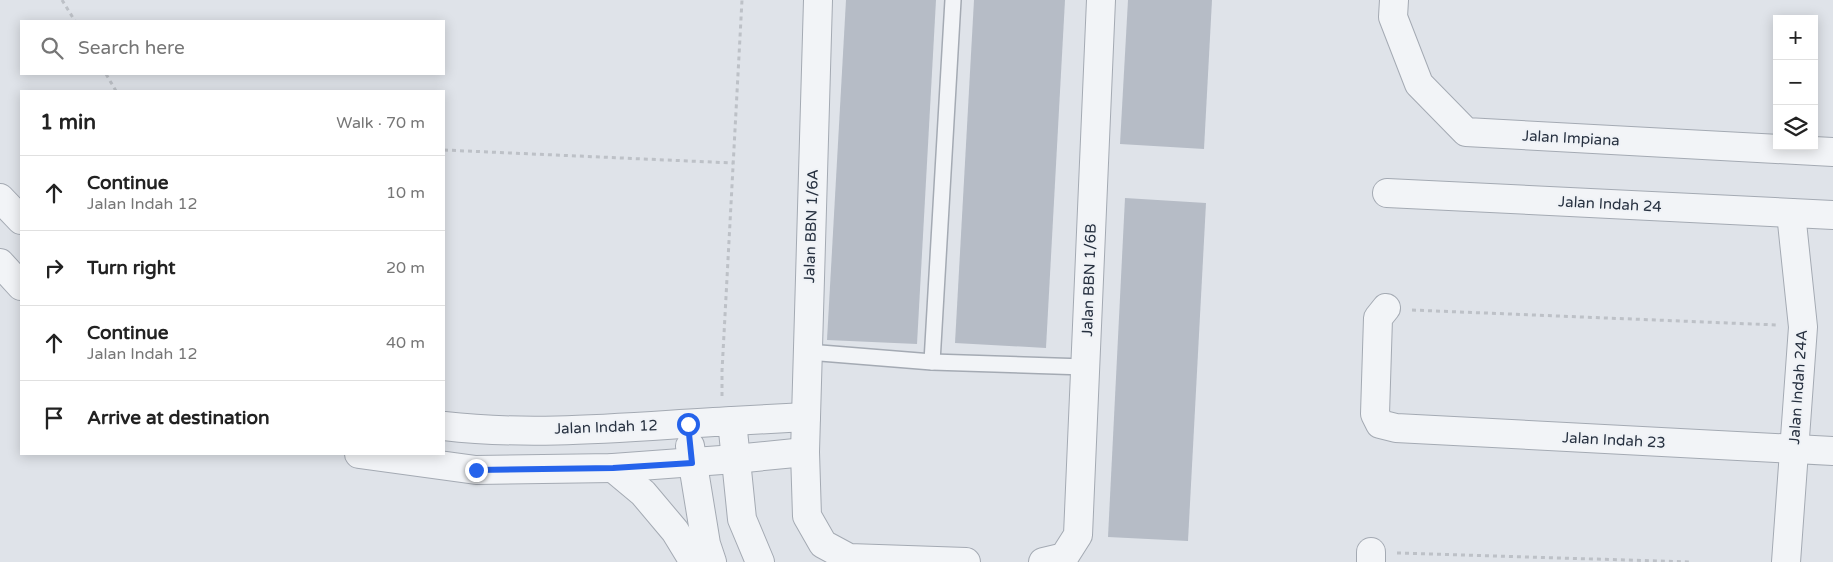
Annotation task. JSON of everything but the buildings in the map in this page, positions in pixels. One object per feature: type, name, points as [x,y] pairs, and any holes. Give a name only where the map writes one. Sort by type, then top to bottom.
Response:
[{"type":"street","name":"Jalan BBN 1/6A","points":[[818,0],[805,452],[807,516],[823,544],[849,558],[966,562]]},
{"type":"street","name":"Jalan BBN 1/6B","points":[[1054,559],[1078,535],[1101,0]]},
{"type":"street","name":"Jalan Impiana","points":[[1394,0],[1393,17],[1419,84],[1466,132],[1833,152]]},
{"type":"street","name":"Jalan Indah 24","points":[[1387,193],[1833,215]]},
{"type":"street","points":[[0,198],[20,219]]},
{"type":"street","name":"Jalan Indah 24A","points":[[1786,562],[1803,327],[1791,213]]},
{"type":"street","points":[[0,262],[20,285]]},
{"type":"street","name":"Jalan Indah 23","points":[[1386,308],[1378,318],[1375,414],[1380,424],[1396,428],[1833,451]]},
{"type":"street","name":"Jalan Indah 12","points":[[445,426],[476,430],[578,430],[806,416]]},
{"type":"street","points":[[727,421],[742,519],[760,562]]},
{"type":"street","points":[[688,424],[692,463],[706,544],[712,562]]},
{"type":"street","points":[[366,455],[476,470],[613,468],[692,463],[805,452]]},
{"type":"street","points":[[613,468],[643,493],[674,531],[694,562]]},
{"type":"lane","points":[[932,362],[953,0]]},
{"type":"lane","points":[[808,352],[932,362],[1085,367]]},
{"type":"path","points":[[62,0],[73,20]]},
{"type":"path","points":[[727,421],[722,371],[742,0]]},
{"type":"path","points":[[107,75],[115,90]]},
{"type":"path","points":[[445,150],[733,163]]},
{"type":"path","points":[[1386,308],[1803,327]]},
{"type":"path","points":[[1371,557],[1691,562]]},
{"type":"route","points":[[476,470],[613,468],[692,463],[688,424]]}]
